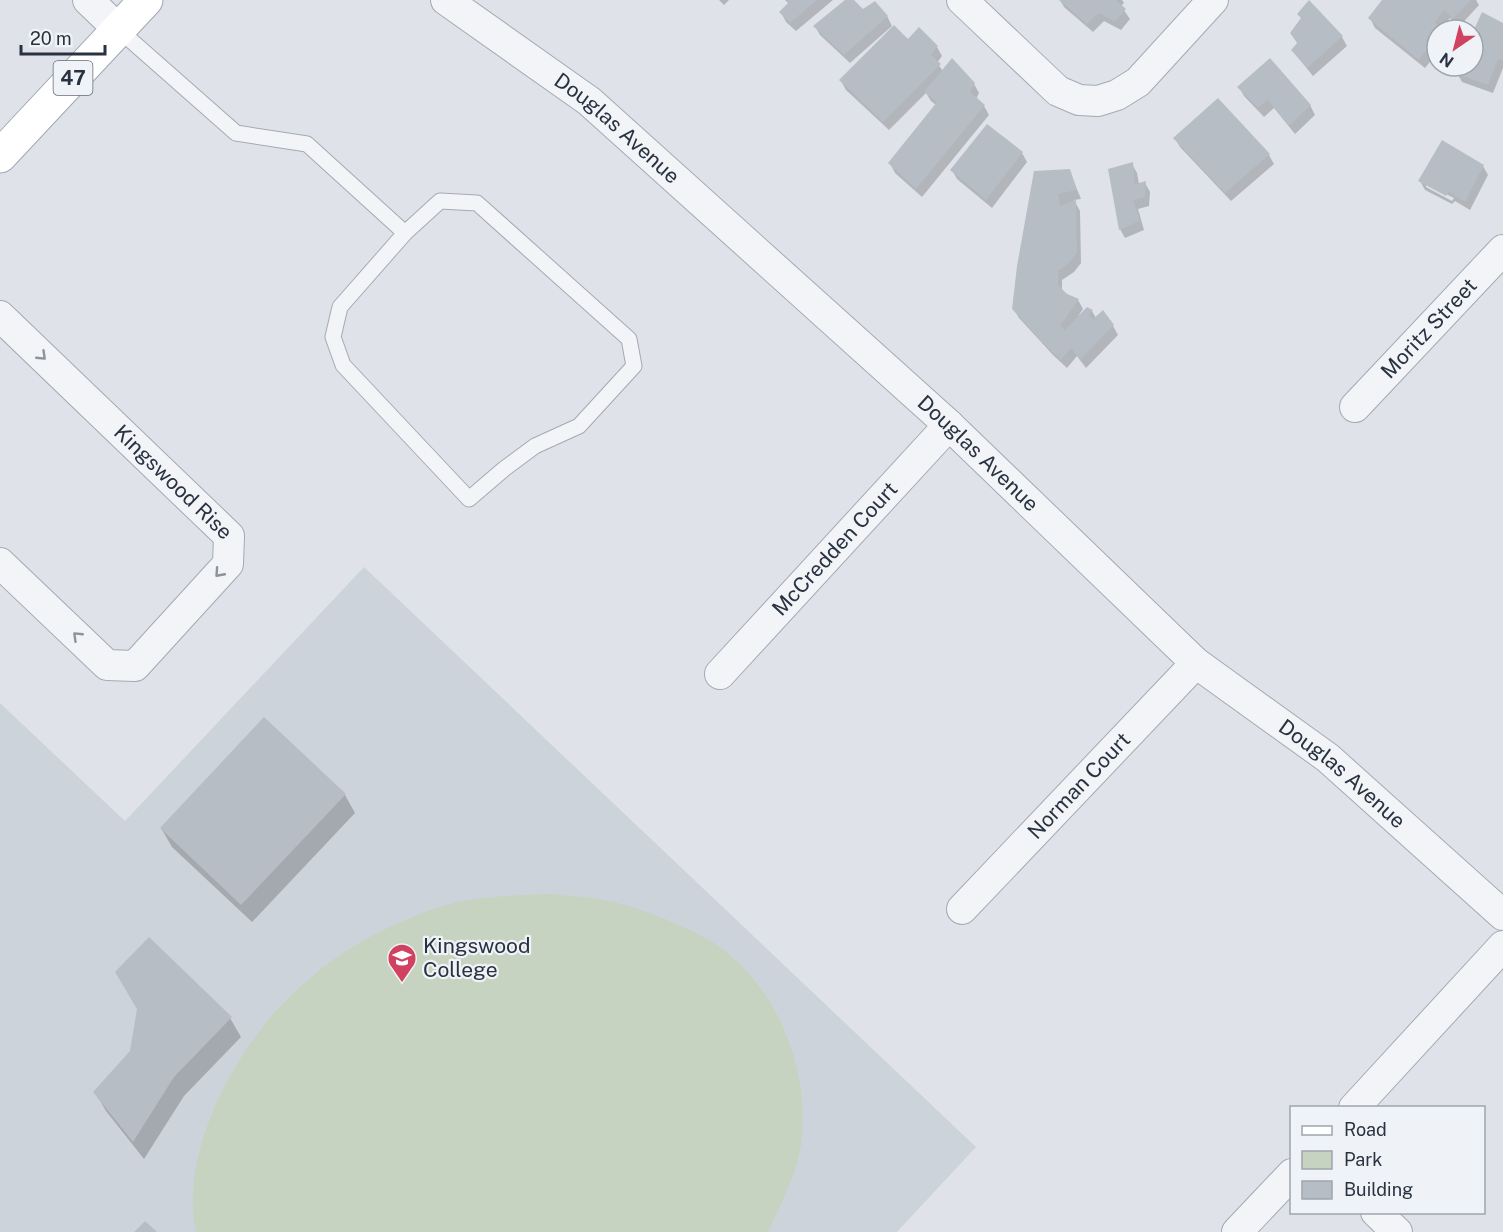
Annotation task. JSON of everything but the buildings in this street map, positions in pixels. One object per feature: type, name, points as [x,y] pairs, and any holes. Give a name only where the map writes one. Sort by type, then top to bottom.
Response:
[{"type":"main road","name":"47","points":[[0,156],[146,0]]},
{"type":"street","points":[[88,0],[118,29]]},
{"type":"street","name":"Douglas Avenue","points":[[446,0],[589,101],[948,424],[1196,663],[1328,758],[1503,915]]},
{"type":"street","points":[[962,0],[1058,91],[1079,100],[1098,101],[1117,94],[1138,82],[1213,0]]},
{"type":"street","name":"Moritz Street","points":[[1355,406],[1503,250]]},
{"type":"street","name":"Kingswood Rise","points":[[0,316],[229,536],[228,564],[135,666],[106,665],[0,563]]},
{"type":"street","name":"McCredden Court","points":[[720,674],[948,424]]},
{"type":"street","name":"Norman Court","points":[[962,909],[1196,663]]},
{"type":"street","points":[[1355,1106],[1503,946]]},
{"type":"street","points":[[1238,1232],[1290,1176]]},
{"type":"street","points":[[1378,1214],[1397,1232]]},
{"type":"lane","points":[[118,29],[236,134],[307,144],[405,233]]},
{"type":"lane","points":[[440,201],[477,203],[629,339],[634,366],[579,426],[535,446],[469,499],[343,365],[333,337],[340,307],[405,233],[440,201]]},
{"type":"shaded area","name":"Kingswood College","points":[[364,567],[976,1147],[897,1232],[0,1232],[0,703],[125,821]]},
{"type":"green space","points":[[554,894],[601,900],[631,907],[698,934],[725,951],[748,973],[767,998],[783,1026],[794,1057],[801,1088],[803,1120],[800,1151],[794,1172],[768,1232],[196,1232],[193,1199],[196,1164],[211,1115],[233,1070],[251,1043],[293,993],[344,952],[373,935],[421,913],[479,899]]},
{"type":"place","name":"Kingswood College","points":[[402,984]]}]
